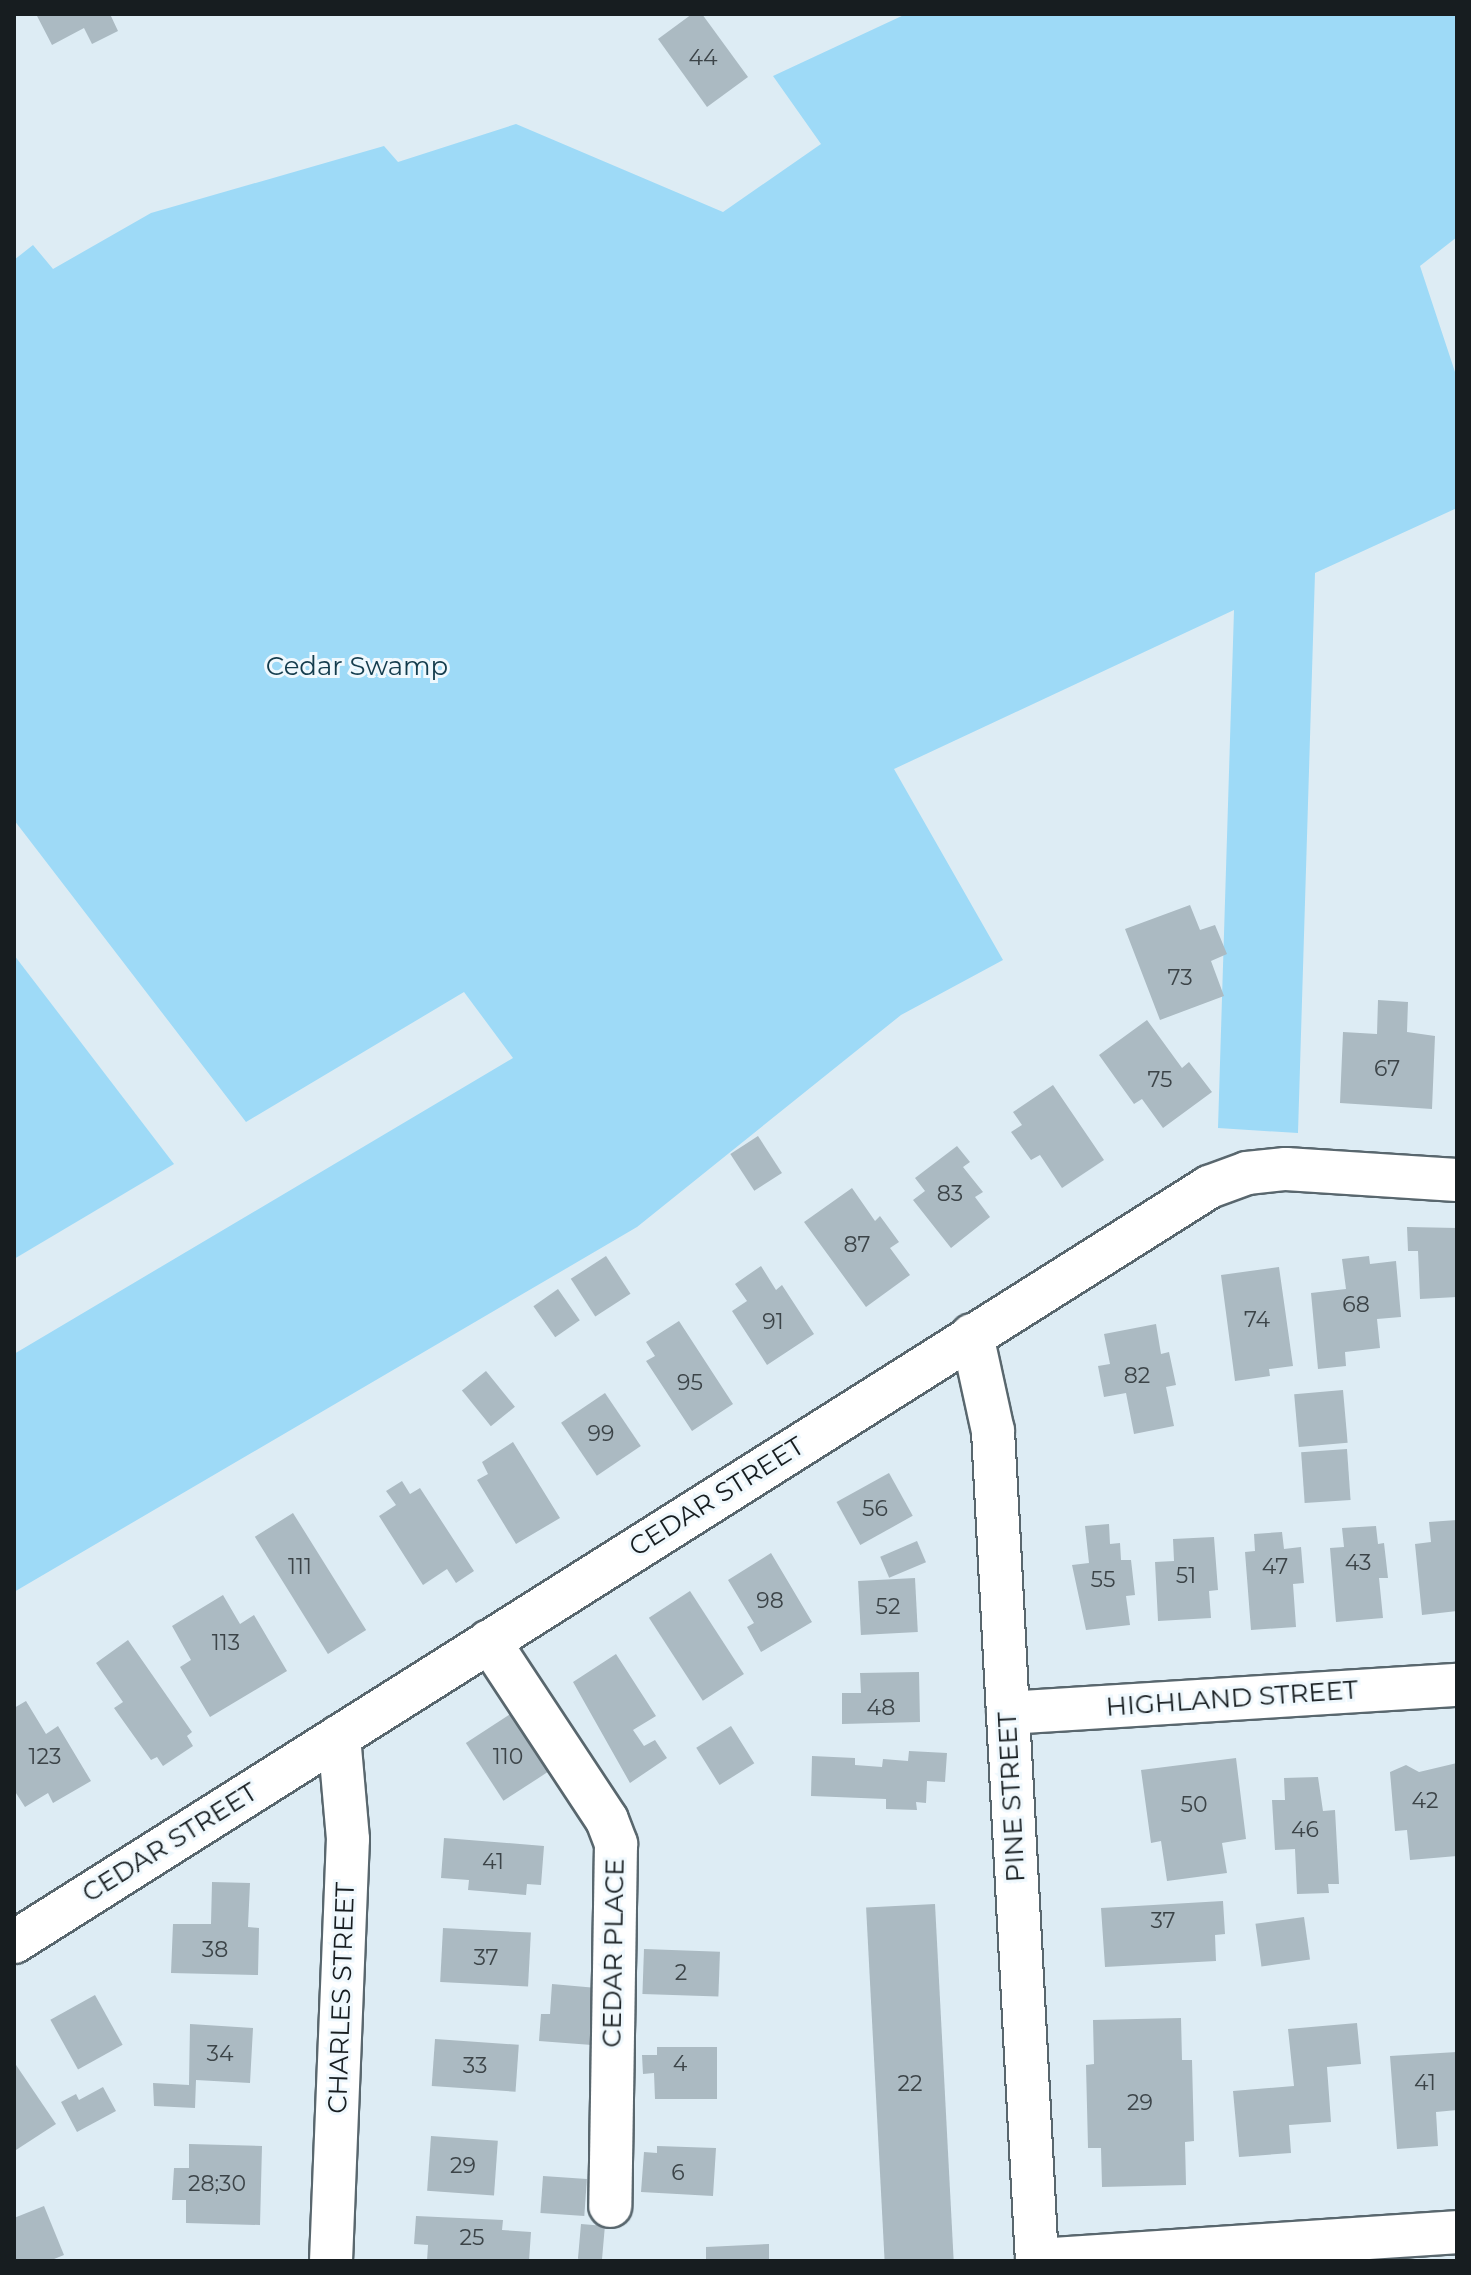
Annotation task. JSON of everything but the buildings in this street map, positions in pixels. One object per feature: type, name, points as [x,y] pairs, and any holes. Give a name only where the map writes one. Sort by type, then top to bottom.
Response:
[{"type":"street","name":"CEDAR STREET","points":[[14,1942],[972,1335],[1228,1178],[1286,1169],[1457,1180]]},
{"type":"street","name":"PINE STREET","points":[[972,1335],[993,1431],[1037,2261]]},
{"type":"street","name":"CEDAR PLACE","points":[[489,1641],[613,1830],[610,2206]]},
{"type":"street","name":"HIGHLAND STREET","points":[[1008,1713],[1457,1685]]},
{"type":"street","name":"CHARLES STREET","points":[[331,2261],[348,1839],[339,1736]]},
{"type":"street","points":[[1037,2261],[1457,2232]]},
{"type":"green space","name":"Cedar Swamp","points":[[906,14],[1457,14],[1457,237],[1420,266],[1457,378],[1457,508],[1315,573],[1298,1133],[1218,1128],[1234,610],[894,769],[1003,960],[901,1015],[637,1227],[14,1592],[14,1354],[513,1058],[464,992],[246,1122],[14,820],[14,260],[33,245],[53,269],[151,213],[384,146],[398,162],[516,124],[723,212],[821,144],[773,76]]},
{"type":"green space","points":[[14,955],[174,1164],[14,1259]]}]
